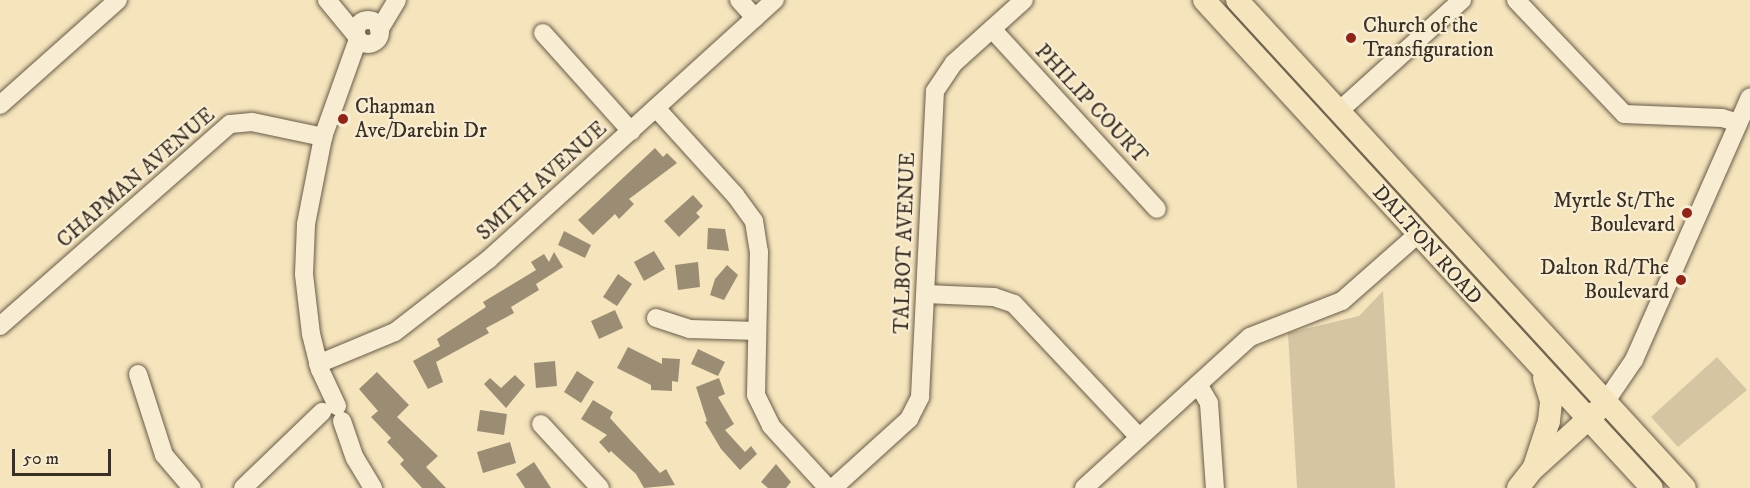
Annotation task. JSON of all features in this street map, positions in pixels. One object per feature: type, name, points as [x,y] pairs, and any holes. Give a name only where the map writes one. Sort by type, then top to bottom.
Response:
[{"type":"main road","name":"DALTON ROAD","points":[[1204,0],[1542,372],[1652,488]]},
{"type":"main road","name":"DALTON ROAD","points":[[1238,0],[1685,488]]},
{"type":"main road","points":[[1533,469],[1550,415],[1551,401],[1542,372]]},
{"type":"main road","points":[[1518,488],[1533,469],[1606,401]]},
{"type":"street","points":[[0,105],[118,0]]},
{"type":"street","points":[[374,488],[330,416],[307,303],[304,252],[309,196],[322,137],[366,32],[390,0]]},
{"type":"street","points":[[366,32],[397,0]]},
{"type":"street","points":[[739,0],[755,18]]},
{"type":"street","name":"SMITH AVENUE","points":[[319,367],[402,327],[518,235],[775,0]]},
{"type":"street","name":"TALBOT AVENUE","points":[[833,488],[909,419],[917,406],[923,381],[935,92],[945,73],[1024,0]]},
{"type":"street","points":[[1339,111],[1462,0]]},
{"type":"street","points":[[1516,0],[1624,114],[1716,118],[1738,123]]},
{"type":"street","points":[[330,3],[366,32]]},
{"type":"street","name":"PHILIP COURT","points":[[992,29],[1157,208]]},
{"type":"street","points":[[543,33],[631,131]]},
{"type":"street","points":[[1606,401],[1630,368],[1750,97]]},
{"type":"street","points":[[656,108],[735,195],[754,221],[759,252],[754,382],[760,408],[771,426],[828,488]]},
{"type":"street","name":"CHAPMAN AVENUE","points":[[0,326],[230,124],[252,122],[322,137]]},
{"type":"street","points":[[1084,488],[1250,337],[1342,301],[1418,234]]},
{"type":"street","points":[[926,294],[994,297],[1014,304],[1139,437]]},
{"type":"street","points":[[656,318],[690,329],[757,330]]},
{"type":"street","points":[[138,374],[164,455],[192,488]]},
{"type":"street","points":[[1198,384],[1209,403],[1215,488]]},
{"type":"street","points":[[243,488],[297,437],[330,416]]},
{"type":"street","points":[[541,424],[600,488]]},
{"type":"shaded area","points":[[1383,291],[1395,488],[1297,488],[1288,333],[1359,316]]},
{"type":"shaded area","points":[[1717,357],[1747,390],[1678,447],[1651,417]]},
{"type":"building","points":[[655,148],[663,157],[667,153],[677,163],[629,199],[634,204],[619,219],[615,214],[593,235],[578,220]]},
{"type":"building","points":[[693,195],[703,206],[696,213],[700,217],[679,237],[664,221]]},
{"type":"building","points":[[708,228],[725,229],[729,251],[707,249]]},
{"type":"building","points":[[564,231],[591,245],[585,258],[558,245]]},
{"type":"building","points":[[654,251],[665,269],[644,281],[634,262]]},
{"type":"building","points":[[554,252],[563,267],[536,284],[539,290],[511,307],[514,313],[486,328],[489,333],[436,362],[443,382],[428,389],[413,361],[440,346],[437,339],[486,307],[483,302],[536,270],[531,262],[544,254],[549,262]]},
{"type":"building","points":[[698,262],[700,287],[678,290],[675,265]]},
{"type":"building","points":[[727,265],[738,275],[724,300],[710,295],[715,279]]},
{"type":"building","points":[[618,274],[632,284],[617,306],[603,297]]},
{"type":"building","points":[[615,310],[623,328],[599,339],[591,321]]},
{"type":"building","points":[[628,347],[662,364],[662,358],[680,359],[678,382],[672,381],[672,391],[651,390],[651,385],[617,368]]},
{"type":"building","points":[[698,349],[725,362],[718,376],[691,364]]},
{"type":"building","points":[[555,361],[557,386],[536,388],[534,363]]},
{"type":"building","points":[[577,371],[594,382],[581,403],[564,392]]},
{"type":"building","points":[[377,372],[409,405],[397,417],[438,456],[426,467],[446,488],[422,488],[400,464],[404,460],[387,442],[391,438],[371,417],[378,411],[359,389]]},
{"type":"building","points":[[515,375],[525,385],[506,408],[484,384],[490,378],[501,388]]},
{"type":"building","points":[[719,378],[725,394],[718,397],[734,424],[725,430],[745,452],[751,446],[757,454],[740,470],[721,449],[705,422],[707,421],[696,387]]},
{"type":"building","points":[[593,400],[613,412],[610,418],[660,473],[666,469],[675,485],[644,488],[636,474],[611,451],[609,453],[599,442],[607,435],[581,419]]},
{"type":"building","points":[[480,410],[507,414],[504,435],[477,431]]},
{"type":"building","points":[[510,442],[516,463],[483,473],[477,452]]},
{"type":"building","points":[[534,462],[551,488],[525,488],[516,474]]},
{"type":"building","points":[[776,464],[791,482],[786,488],[768,488],[761,482]]},
{"type":"place","name":"Church of the Transfiguration","points":[[1351,38]]},
{"type":"place","name":"Chapman Ave/Darebin Dr","points":[[343,119]]},
{"type":"place","name":"Myrtle St/The Boulevard","points":[[1687,213]]},
{"type":"place","name":"Dalton Rd/The Boulevard","points":[[1681,280]]}]
